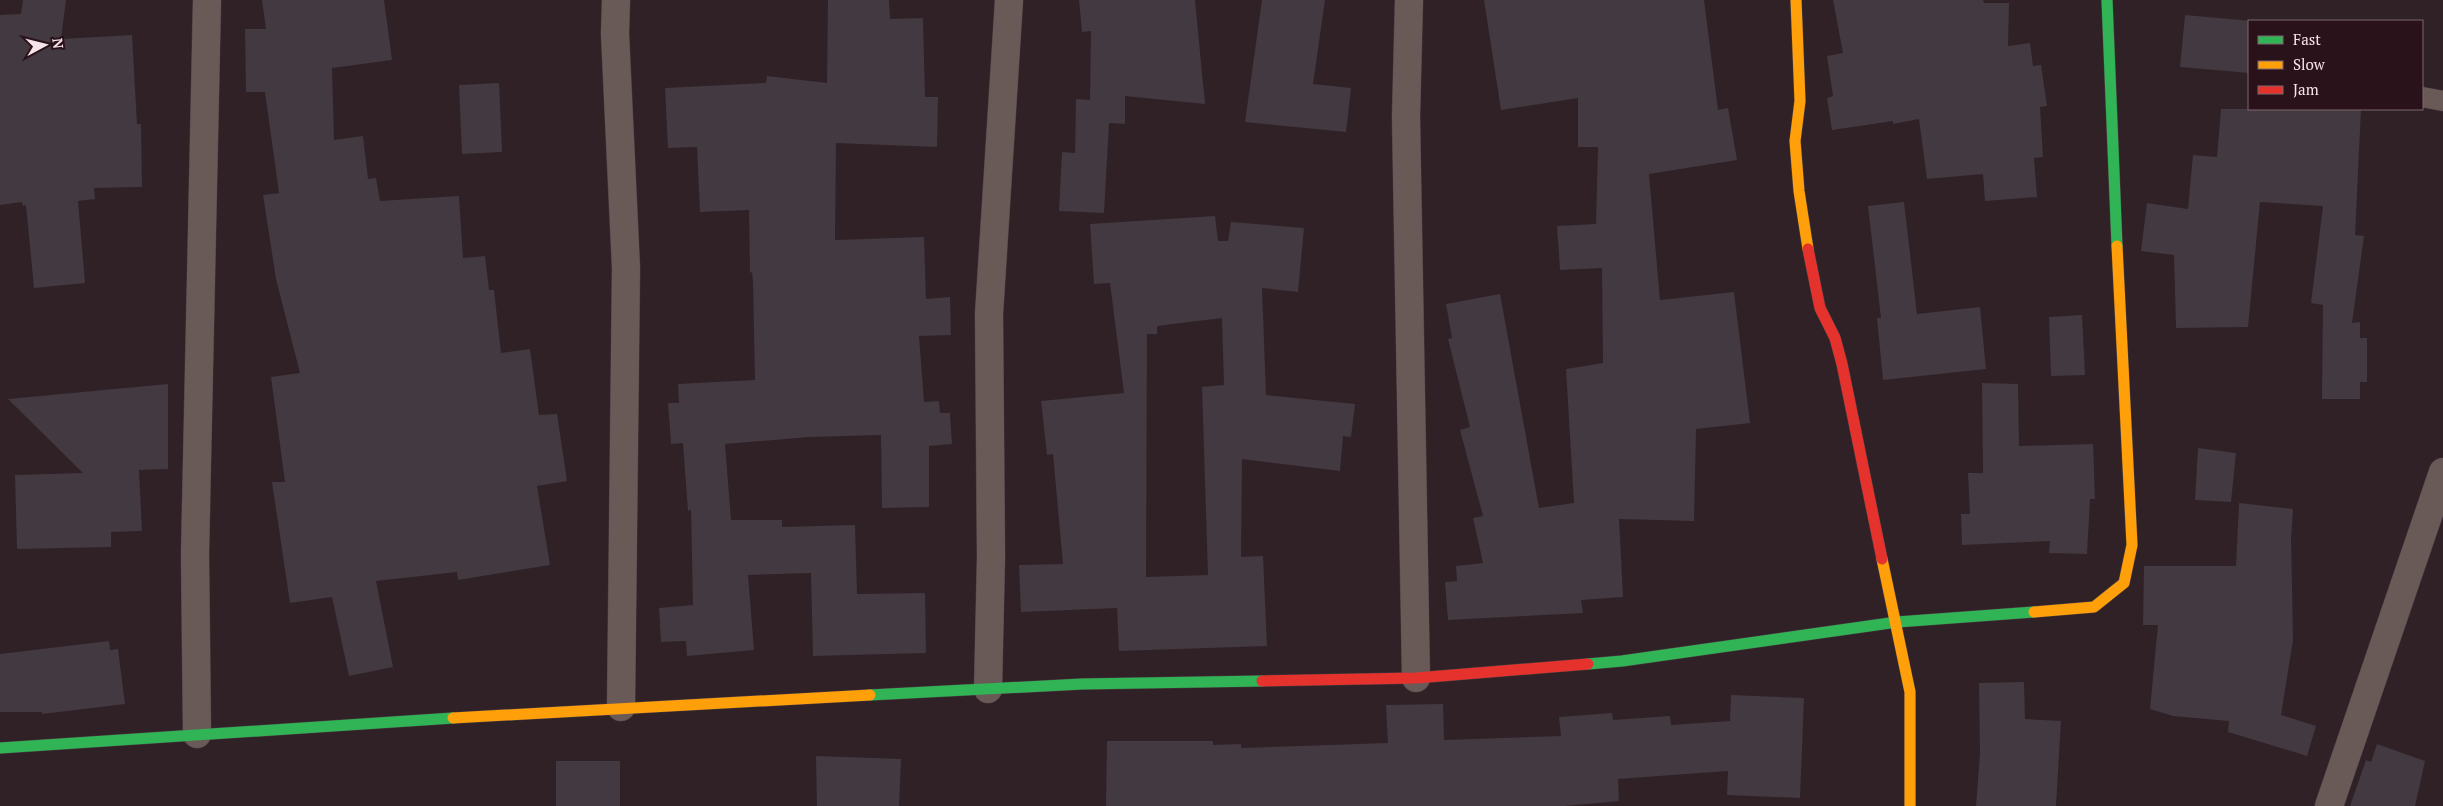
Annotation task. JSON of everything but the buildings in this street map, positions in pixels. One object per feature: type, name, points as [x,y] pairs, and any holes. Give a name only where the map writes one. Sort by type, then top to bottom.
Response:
[{"type":"street","points":[[197,734],[195,554],[207,0]]},
{"type":"street","points":[[616,0],[615,34],[626,268],[621,707]]},
{"type":"street","points":[[988,689],[991,556],[988,314],[1009,0]]},
{"type":"street","points":[[1409,0],[1406,117],[1416,678]]},
{"type":"street","points":[[1796,0],[1800,101],[1795,141],[1799,191],[1813,282],[1820,308],[1835,338],[1842,364],[1910,692],[1910,806]]},
{"type":"street","points":[[0,748],[621,707],[1082,684],[1416,678],[1622,662],[1897,622],[2094,607],[2124,583],[2132,545],[2111,132],[2107,0]]},
{"type":"street","points":[[2329,806],[2443,472]]},
{"type":"lane","points":[[2423,97],[2443,101]]},
{"type":"traffic: fast","points":[[2107,0],[2117,246]]},
{"type":"traffic: fast","points":[[1588,664],[1622,661],[1897,622],[2034,612]]},
{"type":"traffic: fast","points":[[870,695],[1082,684],[1262,681]]},
{"type":"traffic: fast","points":[[0,748],[453,718]]},
{"type":"traffic: slow","points":[[1796,0],[1800,101],[1795,141],[1799,191],[1808,249]]},
{"type":"traffic: slow","points":[[2034,612],[2094,607],[2124,583],[2132,545],[2117,246]]},
{"type":"traffic: slow","points":[[1882,559],[1910,692],[1910,806]]},
{"type":"traffic: slow","points":[[453,718],[870,695]]},
{"type":"traffic: jam","points":[[1808,249],[1820,308],[1835,338],[1842,364],[1882,559]]},
{"type":"traffic: jam","points":[[1262,681],[1416,678],[1588,664]]}]
